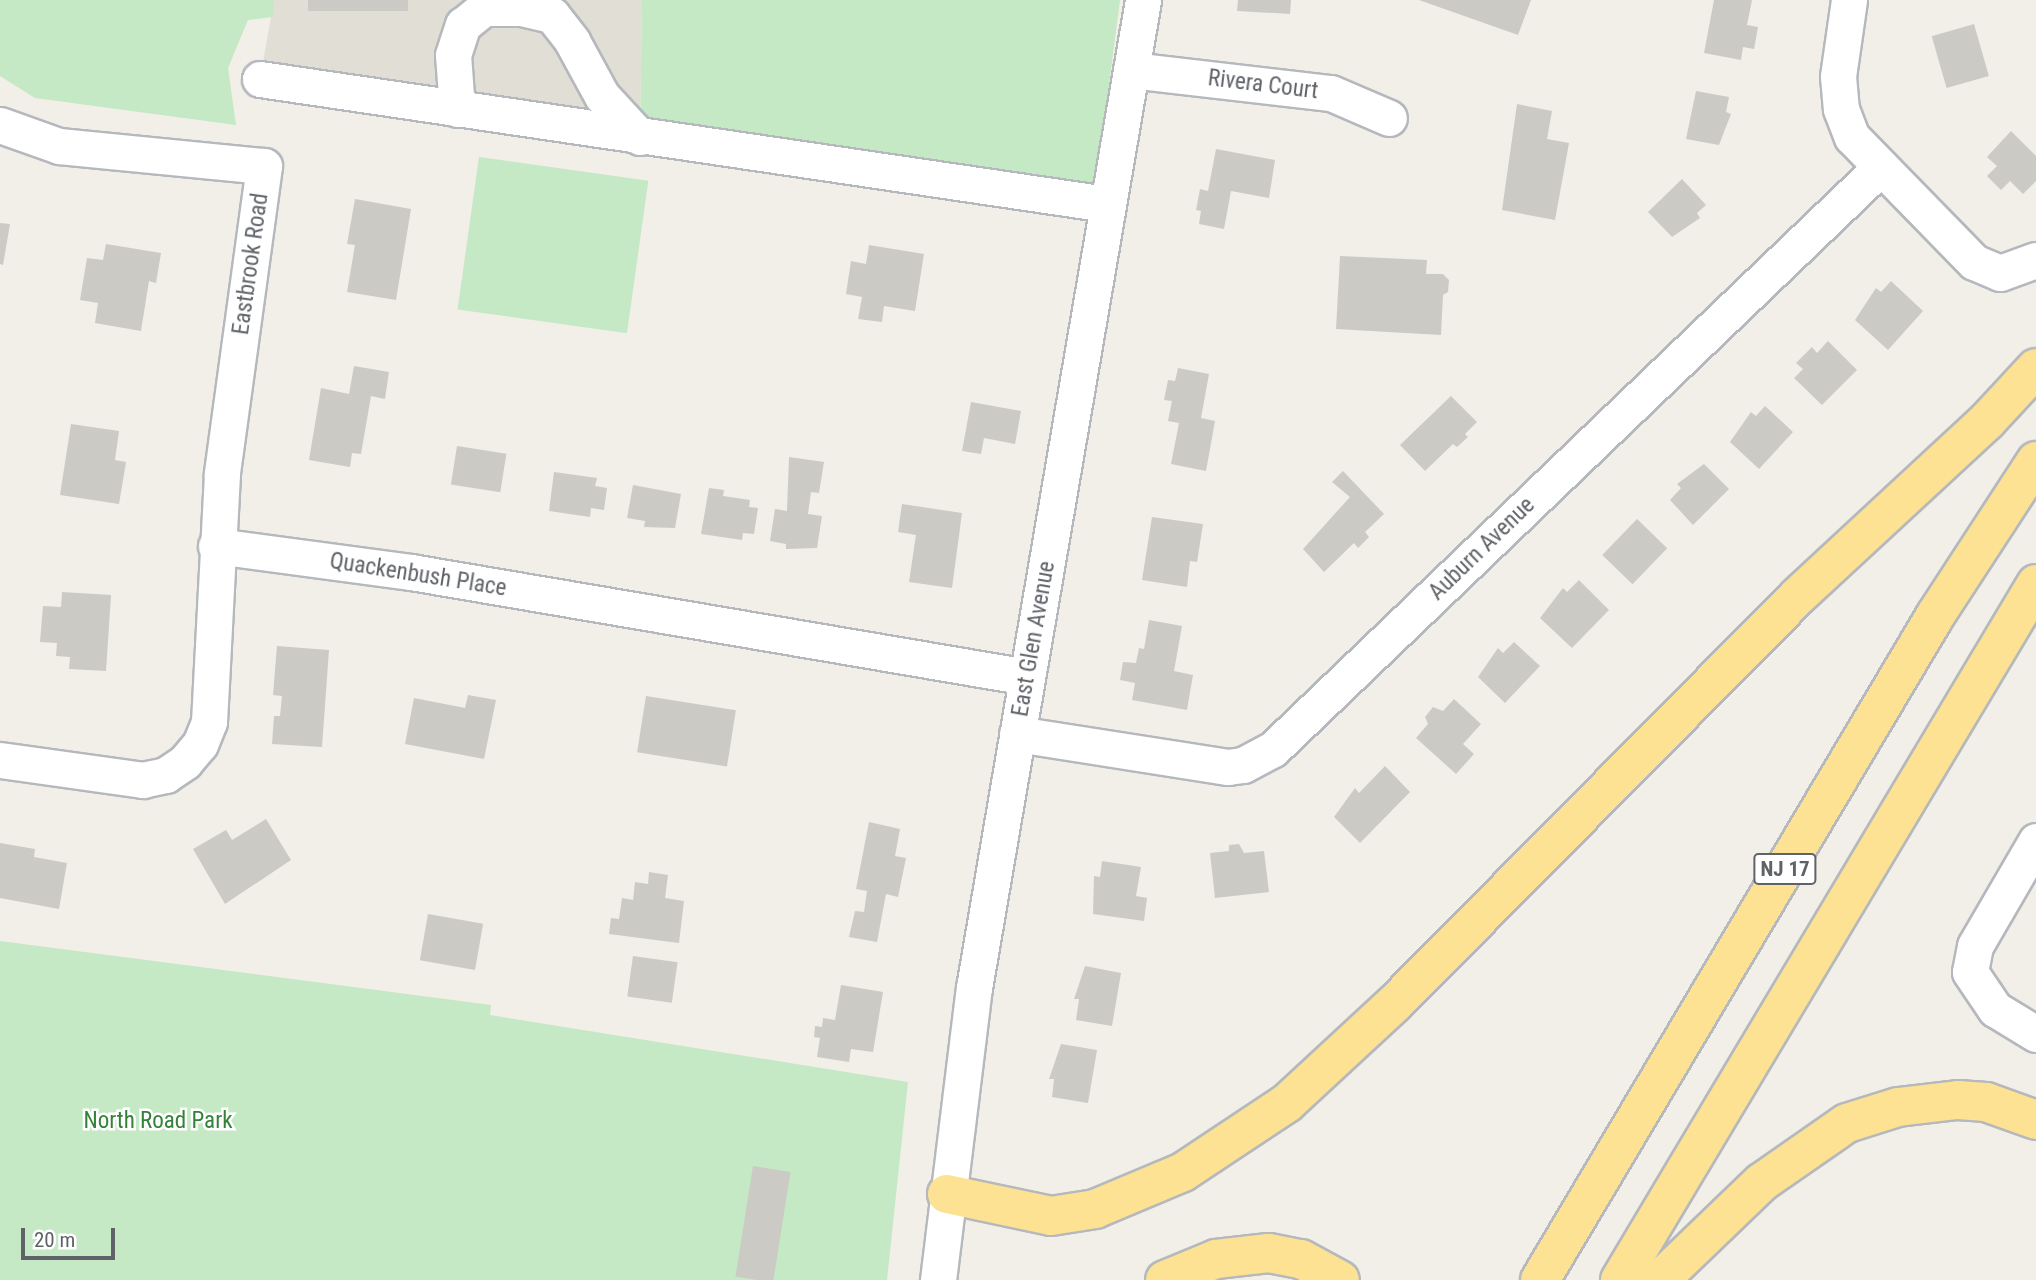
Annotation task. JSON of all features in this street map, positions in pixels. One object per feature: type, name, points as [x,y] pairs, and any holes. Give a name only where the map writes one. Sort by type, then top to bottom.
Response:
[{"type":"highway","points":[[947,1194],[1051,1216],[1095,1209],[1183,1172],[1287,1103],[1394,1004],[1754,640],[1987,421],[2036,368]]},
{"type":"highway","name":"NJ 17","points":[[1541,1280],[1923,635],[2036,461]]},
{"type":"highway","name":"NJ 17","points":[[1620,1280],[2036,584]]},
{"type":"highway","points":[[1660,1280],[1762,1182],[1847,1123],[1898,1107],[1958,1100],[1986,1102],[2036,1120]]},
{"type":"highway","points":[[1164,1280],[1216,1259],[1269,1252],[1301,1259],[1340,1280]]},
{"type":"street","name":"East Glen Avenue","points":[[938,1280],[974,988],[1143,0]]},
{"type":"street","points":[[1849,0],[1838,76],[1841,109],[1852,137],[1974,262],[2000,273],[2036,260]]},
{"type":"street","points":[[457,109],[453,55],[463,24],[484,8],[521,8],[552,15],[602,96],[640,137]]},
{"type":"street","name":"Rivera Court","points":[[1131,70],[1331,93],[1390,118]]},
{"type":"street","points":[[260,79],[1107,204]]},
{"type":"street","name":"Eastbrook Road","points":[[0,125],[59,146],[264,166],[216,546]]},
{"type":"street","name":"Auburn Avenue","points":[[1017,734],[1228,767],[1243,765],[1273,749],[1880,168]]},
{"type":"street","points":[[0,761],[143,780],[166,775],[185,762],[200,744],[209,722],[216,546]]},
{"type":"street","name":"Quackenbush Place","points":[[216,546],[424,574],[1027,677]]},
{"type":"street","points":[[2036,841],[1975,946],[1970,972],[1995,1009],[2036,1034]]},
{"type":"shaded area","points":[[274,0],[642,0],[640,137],[260,79]]},
{"type":"green space","points":[[0,0],[274,0],[273,17],[248,20],[228,68],[236,125],[35,98],[0,76]]},
{"type":"green space","points":[[642,0],[1120,0],[1094,200],[640,137]]},
{"type":"green space","points":[[479,157],[648,181],[627,333],[458,310]]},
{"type":"green space","name":"North Road Park","points":[[0,941],[491,1005],[490,1015],[908,1082],[887,1280],[0,1280]]},
{"type":"building","points":[[308,0],[408,0],[408,11],[308,11]]},
{"type":"building","points":[[1238,0],[1291,0],[1290,14],[1237,11]]},
{"type":"building","points":[[1419,0],[1531,0],[1518,35]]},
{"type":"building","points":[[1714,0],[1752,0],[1747,25],[1758,27],[1754,49],[1743,47],[1741,60],[1704,53]]},
{"type":"building","points":[[1974,24],[1989,76],[1947,88],[1932,36]]},
{"type":"building","points":[[1696,91],[1729,97],[1726,112],[1731,114],[1719,145],[1686,139]]},
{"type":"building","points":[[1517,104],[1552,111],[1547,139],[1569,143],[1555,220],[1502,210]]},
{"type":"building","points":[[2011,131],[2036,156],[2036,181],[2023,194],[2010,181],[2001,190],[1987,176],[1997,166],[1987,157]]},
{"type":"building","points":[[1216,149],[1275,160],[1269,198],[1231,191],[1224,229],[1199,224],[1201,211],[1196,210],[1200,189],[1208,191]]},
{"type":"building","points":[[1682,179],[1706,205],[1697,213],[1700,218],[1672,237],[1648,212]]},
{"type":"building","points":[[355,199],[411,209],[396,300],[347,292],[355,245],[347,244]]},
{"type":"building","points":[[0,223],[10,224],[3,265],[0,264]]},
{"type":"building","points":[[106,244],[161,253],[156,283],[149,281],[141,331],[95,323],[98,303],[80,300],[87,258],[103,260]]},
{"type":"building","points":[[869,245],[924,254],[915,311],[884,306],[882,322],[858,319],[862,297],[846,294],[851,261],[866,264]]},
{"type":"building","points":[[1340,256],[1427,260],[1426,274],[1443,274],[1449,280],[1448,292],[1443,295],[1441,335],[1336,329]]},
{"type":"building","points":[[1891,281],[1923,311],[1888,350],[1855,320],[1876,288],[1881,292]]},
{"type":"building","points":[[1828,341],[1857,370],[1822,405],[1794,378],[1803,369],[1796,363],[1812,347],[1817,353]]},
{"type":"building","points":[[354,366],[389,372],[385,399],[371,396],[361,454],[352,453],[350,467],[309,460],[321,388],[349,394]]},
{"type":"building","points":[[1178,368],[1209,374],[1201,418],[1215,421],[1206,471],[1171,464],[1179,423],[1168,421],[1172,401],[1164,400],[1168,380],[1175,381]]},
{"type":"building","points":[[1451,396],[1477,422],[1465,434],[1468,437],[1457,447],[1453,444],[1425,471],[1400,445]]},
{"type":"building","points":[[971,402],[1021,411],[1015,444],[984,438],[981,454],[962,451]]},
{"type":"building","points":[[1765,406],[1793,432],[1759,469],[1730,442],[1751,412],[1756,416]]},
{"type":"building","points":[[71,424],[119,431],[115,460],[126,462],[119,504],[60,495]]},
{"type":"building","points":[[457,446],[506,454],[500,492],[451,485]]},
{"type":"building","points":[[789,457],[824,462],[819,493],[811,492],[808,514],[822,516],[817,548],[786,549],[786,544],[770,541],[775,509],[787,511]]},
{"type":"building","points":[[1704,464],[1729,489],[1693,525],[1670,500],[1681,488],[1677,484]]},
{"type":"building","points":[[1343,471],[1384,514],[1365,532],[1369,537],[1358,548],[1354,543],[1324,572],[1303,549],[1350,497],[1332,482]]},
{"type":"building","points":[[554,472],[597,478],[595,486],[607,488],[604,510],[591,508],[590,517],[549,511]]},
{"type":"building","points":[[633,485],[681,494],[675,528],[644,527],[645,521],[627,518]]},
{"type":"building","points":[[709,488],[724,490],[723,496],[750,500],[749,507],[758,508],[754,534],[743,533],[742,540],[701,534]]},
{"type":"building","points":[[902,504],[962,513],[952,588],[909,582],[916,535],[898,532]]},
{"type":"building","points":[[1152,517],[1203,524],[1197,562],[1190,561],[1187,587],[1142,580]]},
{"type":"building","points":[[1637,519],[1667,548],[1632,584],[1602,555]]},
{"type":"building","points":[[1579,580],[1609,610],[1572,648],[1540,618],[1563,588],[1567,592]]},
{"type":"building","points":[[62,592],[111,595],[106,671],[69,669],[70,657],[56,656],[57,643],[40,642],[43,606],[61,607]]},
{"type":"building","points":[[1149,620],[1182,626],[1174,671],[1193,675],[1187,710],[1132,700],[1135,683],[1120,680],[1123,662],[1136,663],[1139,648],[1144,649]]},
{"type":"building","points":[[1514,642],[1540,666],[1505,703],[1478,677],[1498,648],[1503,653]]},
{"type":"building","points":[[277,646],[329,650],[322,747],[272,744],[274,716],[280,716],[282,696],[273,695]]},
{"type":"building","points":[[468,695],[496,700],[484,759],[405,744],[414,698],[465,708]]},
{"type":"building","points":[[646,696],[736,710],[727,767],[637,752]]},
{"type":"building","points":[[1454,699],[1481,724],[1463,744],[1474,754],[1456,774],[1416,738],[1428,724],[1425,717],[1433,707],[1443,711]]},
{"type":"building","points":[[1385,766],[1410,792],[1360,843],[1334,817],[1355,788],[1359,793]]},
{"type":"building","points":[[266,819],[291,860],[225,904],[193,849],[226,830],[232,840]]},
{"type":"building","points":[[869,822],[900,829],[895,856],[906,858],[898,897],[886,894],[877,942],[849,937],[855,911],[864,912],[867,891],[856,889]]},
{"type":"building","points":[[0,843],[35,849],[34,857],[67,863],[59,909],[0,898]]},
{"type":"building","points":[[1239,844],[1244,853],[1264,851],[1269,892],[1215,898],[1210,853],[1229,851],[1229,845]]},
{"type":"building","points":[[1102,861],[1141,867],[1136,896],[1147,898],[1144,921],[1093,914],[1094,876],[1100,877]]},
{"type":"building","points":[[649,872],[668,875],[665,898],[684,901],[679,943],[609,934],[611,918],[619,919],[622,898],[633,900],[635,882],[648,884]]},
{"type":"building","points":[[428,914],[483,924],[475,970],[420,960]]},
{"type":"building","points":[[633,956],[678,962],[672,1003],[627,997]]},
{"type":"building","points":[[1085,966],[1121,973],[1112,1026],[1076,1020],[1079,999],[1074,999]]},
{"type":"building","points":[[841,985],[883,992],[873,1052],[851,1049],[849,1062],[817,1057],[820,1038],[814,1037],[815,1026],[822,1027],[823,1018],[835,1020]]},
{"type":"building","points":[[1061,1044],[1097,1050],[1088,1103],[1052,1097],[1054,1079],[1049,1079]]},
{"type":"building","points":[[753,1166],[791,1172],[773,1280],[735,1277]]}]
